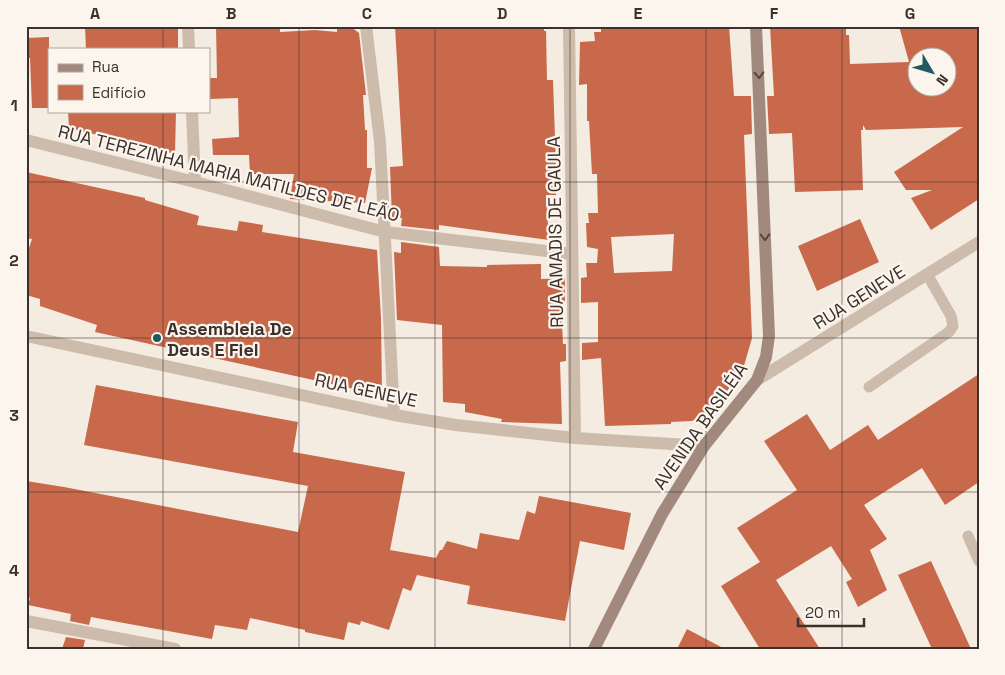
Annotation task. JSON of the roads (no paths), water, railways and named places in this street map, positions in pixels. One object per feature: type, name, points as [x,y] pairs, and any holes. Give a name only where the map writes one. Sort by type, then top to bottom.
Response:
[{"type":"street","points":[[188,26],[189,48]]},
{"type":"street","points":[[366,26],[380,142],[394,415]]},
{"type":"street","name":"RUA AMADIS DE GAULA","points":[[569,26],[576,438]]},
{"type":"street","name":"AVENIDA BASILÉIA","points":[[594,649],[662,514],[704,446],[757,380],[766,357],[769,336],[756,26]]},
{"type":"street","points":[[192,112],[195,182]]},
{"type":"street","name":"RUA TEREZINHA MARIA MATILDES DE LEÃO","points":[[26,140],[385,232],[572,254]]},
{"type":"street","name":"RUA GENEVE","points":[[757,380],[979,242]]},
{"type":"street","name":"RUA GENEVE","points":[[26,336],[394,415],[456,425],[576,438],[704,446]]},
{"type":"street","points":[[26,621],[172,648]]},
{"type":"lane","points":[[869,387],[949,332],[953,326],[952,316],[927,274]]},
{"type":"lane","points":[[968,536],[979,561]]},
{"type":"place","name":"Assembleia De Deus E Fiel","points":[[157,338]]}]
